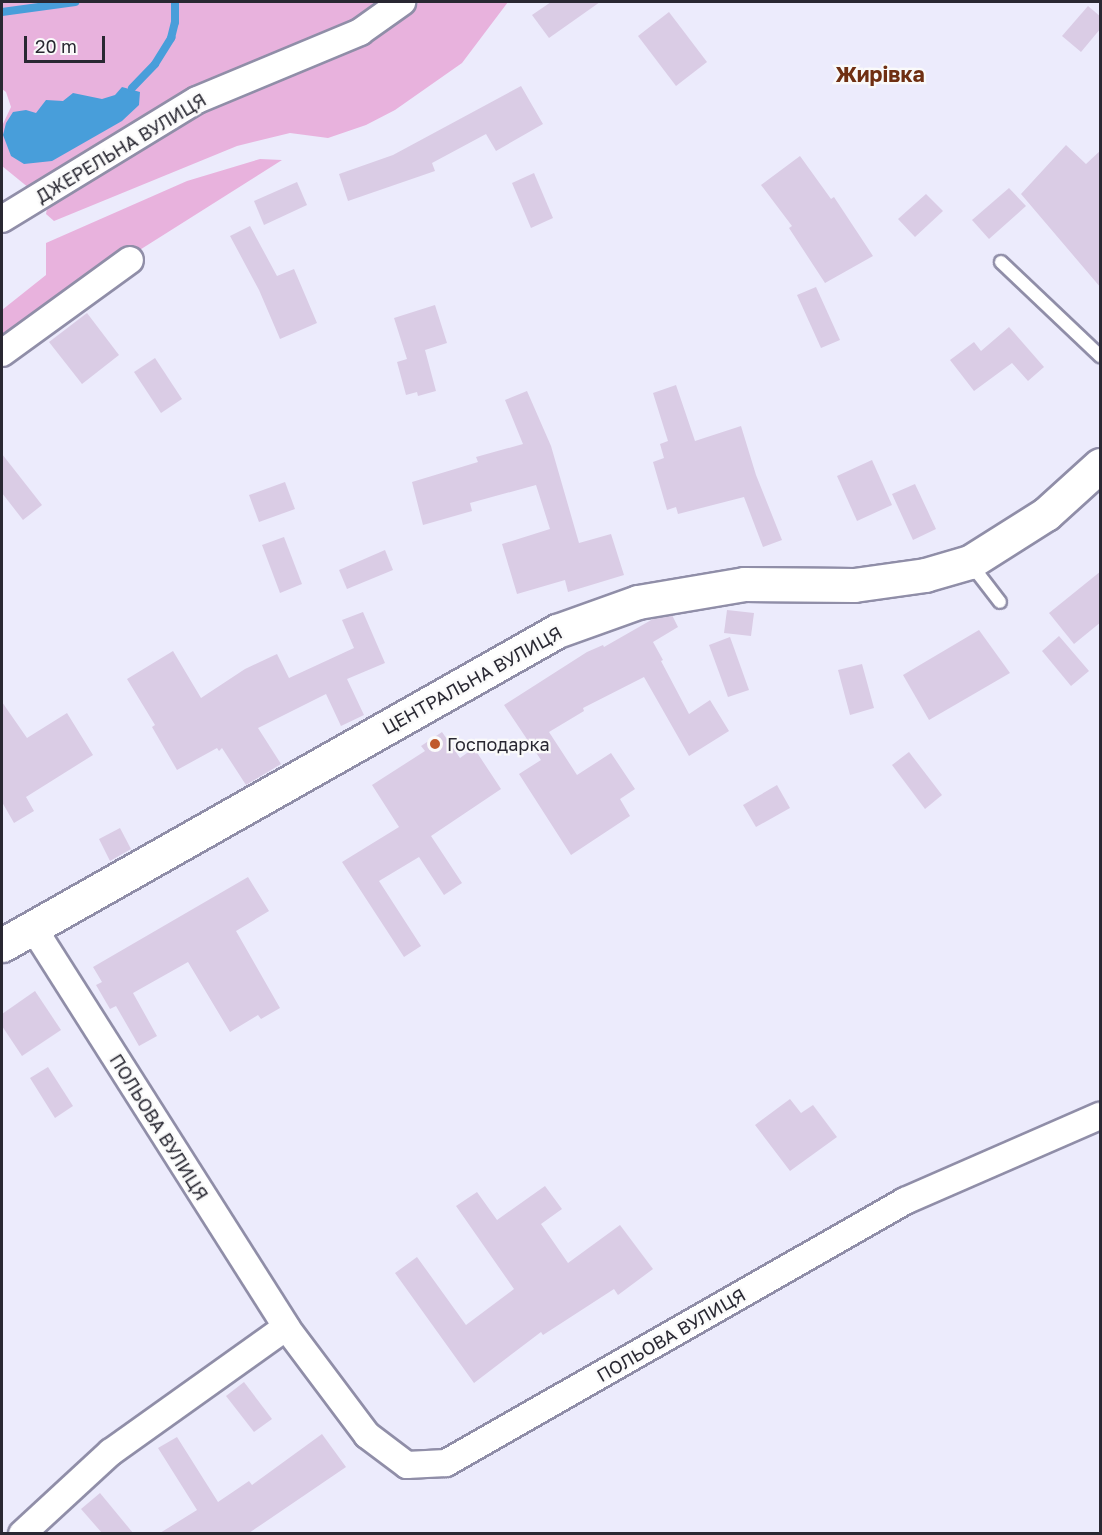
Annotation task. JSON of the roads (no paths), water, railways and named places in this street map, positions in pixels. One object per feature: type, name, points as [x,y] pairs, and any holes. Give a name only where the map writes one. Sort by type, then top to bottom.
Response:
[{"type":"street","name":"ДЖЕРЕЛЬНА ВУЛИЦЯ","points":[[2,219],[197,100],[360,32],[402,2]]},
{"type":"street","points":[[2,352],[130,260]]},
{"type":"street","name":"ЦЕНТРАЛЬНА ВУЛИЦЯ","points":[[2,945],[557,631],[650,600],[744,584],[854,585],[925,575],[970,562],[1046,514],[1101,465]]},
{"type":"street","name":"ПОЛЬОВА ВУЛИЦЯ","points":[[33,926],[286,1328],[367,1435],[406,1465],[446,1463],[905,1201],[1101,1116]]},
{"type":"street","points":[[22,1533],[111,1452],[286,1328]]},
{"type":"lane","points":[[1001,262],[1101,356]]},
{"type":"lane","points":[[970,562],[1000,602]]},
{"type":"water","points":[[122,87],[140,92],[139,105],[122,121],[52,161],[24,164],[11,156],[3,135],[6,123],[13,112],[26,110],[36,113],[46,100],[63,101],[73,93],[102,99],[115,95]]},
{"type":"waterway","points":[[2,12],[75,2]]},
{"type":"waterway","points":[[132,88],[155,64],[171,38],[175,22],[175,2]]},
{"type":"place","name":"Господарка","points":[[435,744]]},
{"type":"district","name":"Жирівка","points":[[880,74]]}]
